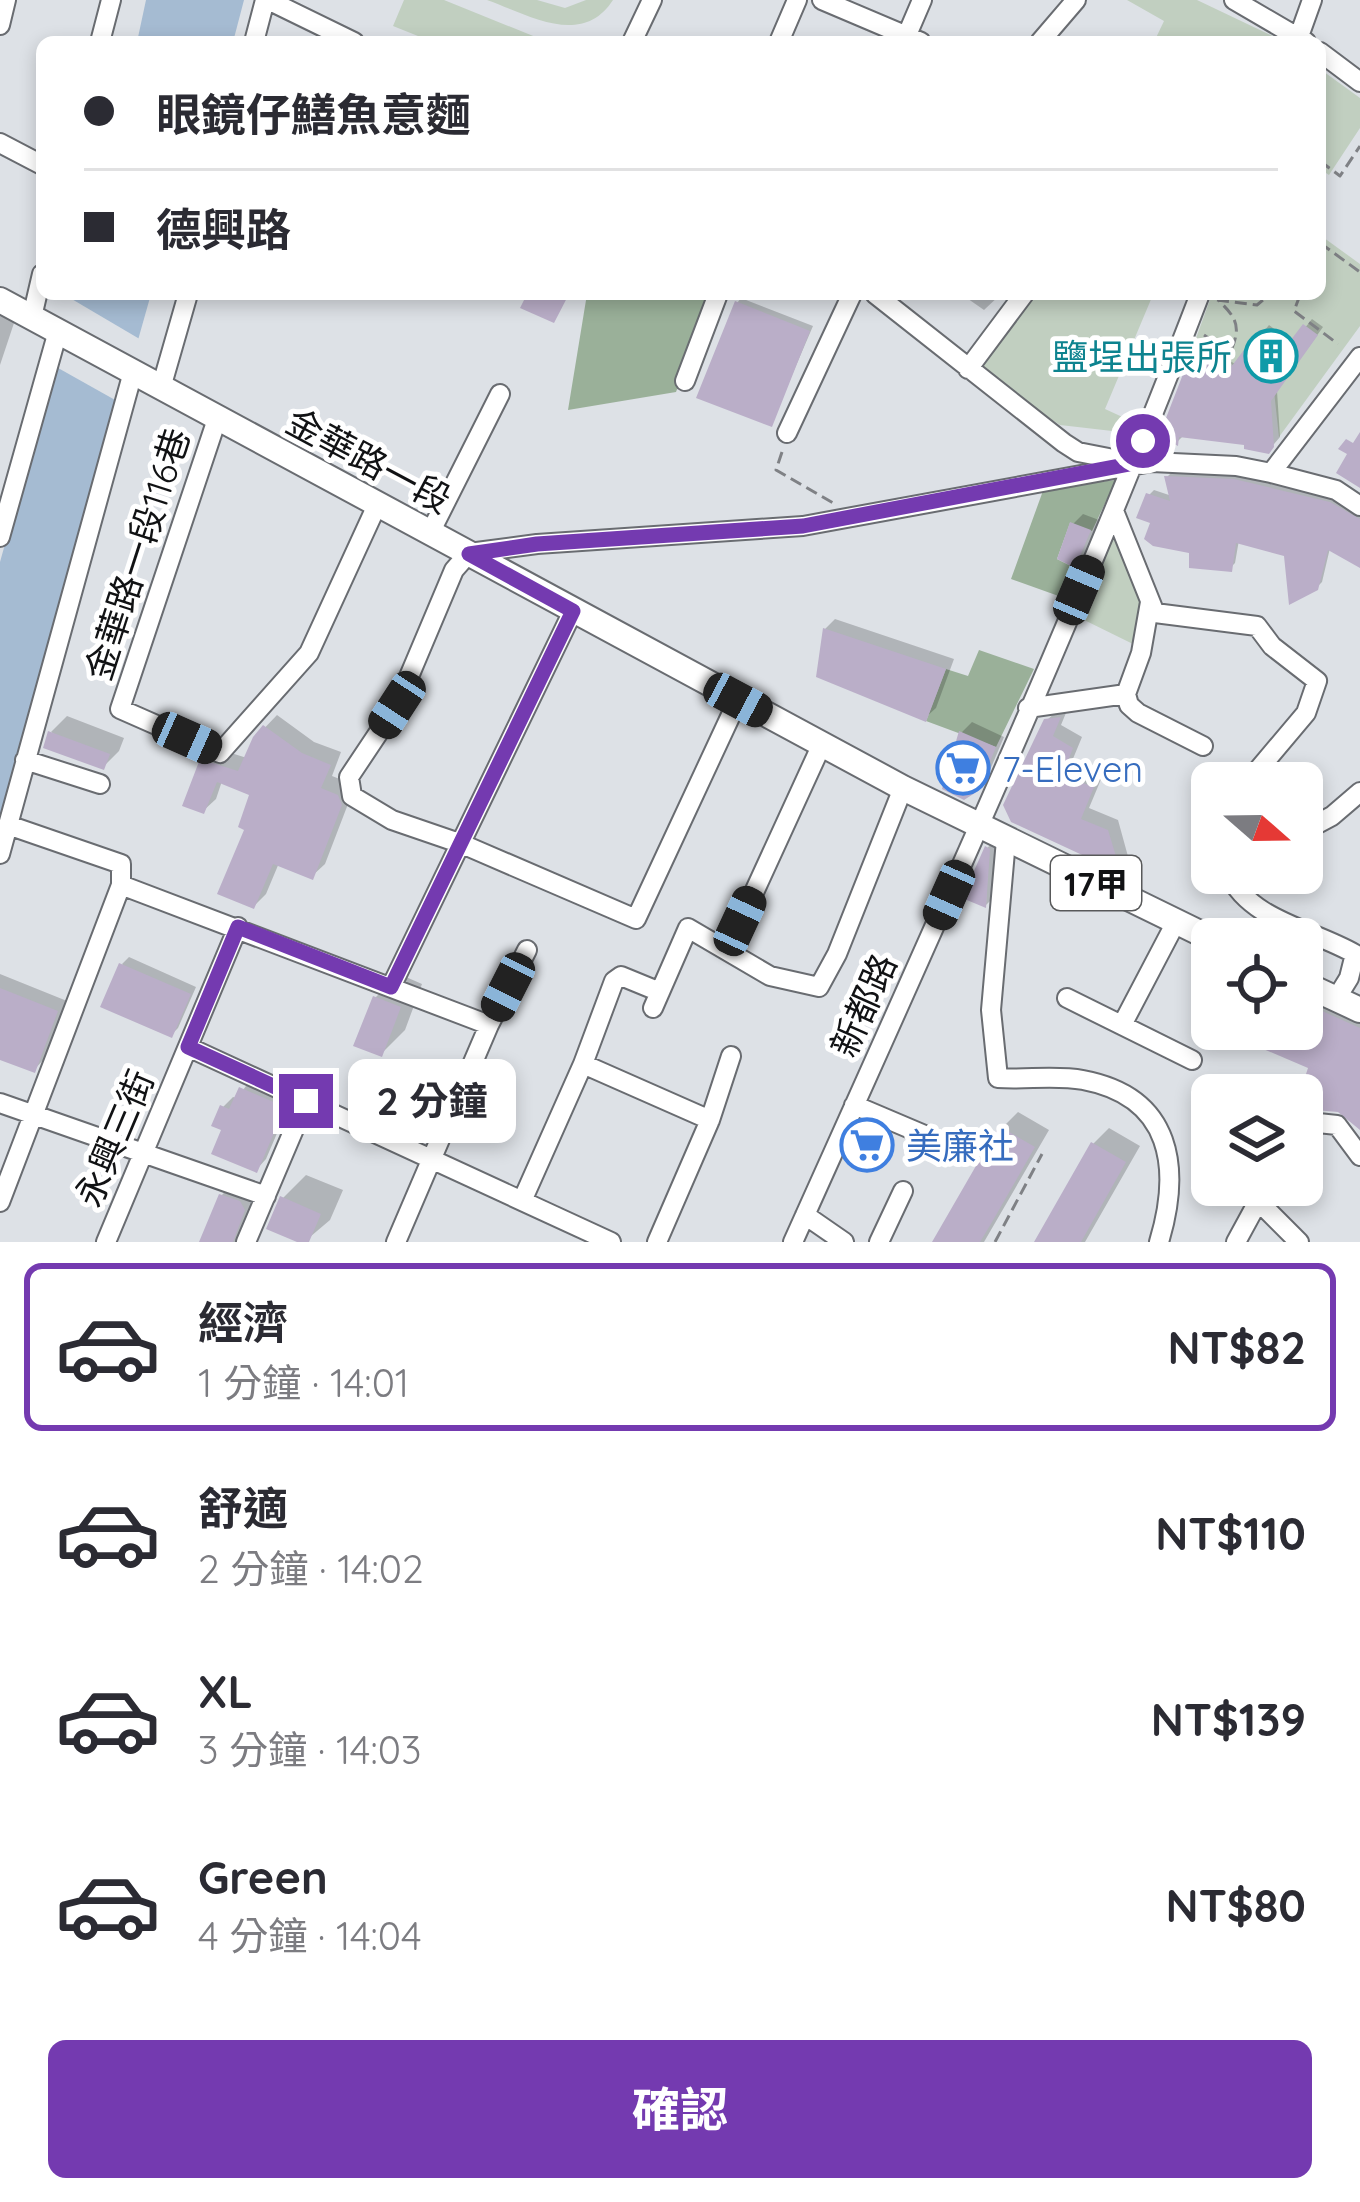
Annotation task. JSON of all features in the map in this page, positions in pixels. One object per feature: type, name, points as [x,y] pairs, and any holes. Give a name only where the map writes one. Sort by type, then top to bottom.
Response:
[{"type":"main road","name":"17甲","points":[[0,300],[134,372]]},
{"type":"main road","name":"金華路一段","points":[[134,372],[903,788],[1191,929]]},
{"type":"main road","points":[[1323,993],[1360,1010]]},
{"type":"street","points":[[0,25],[5,0]]},
{"type":"street","points":[[102,36],[111,0]]},
{"type":"street","points":[[256,36],[266,0],[341,36]]},
{"type":"street","points":[[635,36],[652,0]]},
{"type":"street","points":[[781,36],[797,0]]},
{"type":"street","points":[[822,0],[902,36]]},
{"type":"street","points":[[912,36],[922,0]]},
{"type":"street","points":[[1045,36],[1076,0]]},
{"type":"street","points":[[1234,0],[1294,36]]},
{"type":"street","points":[[1302,36],[1312,0]]},
{"type":"street","points":[[1326,56],[1360,82]]},
{"type":"street","points":[[0,143],[36,163]]},
{"type":"street","points":[[32,316],[36,299]]},
{"type":"street","points":[[161,388],[186,300]]},
{"type":"street","points":[[685,380],[716,300]]},
{"type":"street","points":[[787,433],[849,300]]},
{"type":"street","points":[[882,300],[1078,452],[1135,463],[1236,466],[1336,490],[1360,506]]},
{"type":"street","points":[[968,369],[1020,300]]},
{"type":"street","name":"新都路","points":[[794,1242],[980,826],[1135,463],[1198,300]]},
{"type":"street","points":[[0,537],[60,332]]},
{"type":"street","points":[[1271,473],[1358,364]]},
{"type":"street","points":[[0,854],[134,372]]},
{"type":"street","points":[[430,532],[500,394]]},
{"type":"street","name":"金華路一段116巷","points":[[217,419],[120,709],[220,753],[310,652],[377,505]]},
{"type":"street","points":[[738,700],[636,919],[461,844],[392,820],[352,796],[350,777],[397,705],[454,570],[469,554],[537,544],[803,526],[1135,463]]},
{"type":"street","points":[[1114,511],[1155,614],[1257,626],[1272,646],[1317,681],[1306,713],[1265,762]]},
{"type":"street","points":[[1150,602],[1141,652],[1126,694],[1129,705],[1203,746]]},
{"type":"street","points":[[391,987],[573,611]]},
{"type":"street","points":[[1028,708],[1126,694]]},
{"type":"street","points":[[728,949],[822,744]]},
{"type":"street","points":[[26,760],[100,784]]},
{"type":"street","points":[[522,1201],[614,981],[621,976],[657,1000],[688,928],[770,976],[820,987],[903,788]]},
{"type":"street","points":[[1323,818],[1360,792]]},
{"type":"street","points":[[0,1202],[121,884],[121,864],[8,825]]},
{"type":"street","points":[[1006,840],[991,1010],[998,1078],[1083,1080],[1141,1108],[1168,1147],[1169,1208],[1159,1242]]},
{"type":"street","points":[[121,884],[488,1024]]},
{"type":"street","points":[[1241,894],[1256,910],[1306,928],[1355,954],[1349,978],[1336,999]]},
{"type":"street","points":[[1122,1025],[1176,922]]},
{"type":"street","name":"永興三街","points":[[106,1242],[238,927]]},
{"type":"street","points":[[396,1242],[488,1024],[527,950]]},
{"type":"street","points":[[1067,998],[1192,1060]]},
{"type":"street","points":[[188,1047],[599,1240]]},
{"type":"street","points":[[657,1242],[710,1120],[731,1056]]},
{"type":"street","points":[[583,1064],[710,1120]]},
{"type":"street","points":[[246,1242],[306,1101]]},
{"type":"street","points":[[0,1103],[266,1196]]},
{"type":"street","points":[[854,1105],[927,1136]]},
{"type":"street","points":[[1323,1124],[1337,1125],[1360,1156]]},
{"type":"street","points":[[879,1242],[903,1191]]},
{"type":"street","points":[[1236,1242],[1255,1206]]},
{"type":"street","points":[[1272,1206],[1299,1242]]},
{"type":"street","points":[[806,1215],[844,1242]]},
{"type":"path","points":[[1326,166],[1340,176],[1360,146]]},
{"type":"path","points":[[1326,247],[1360,272]]},
{"type":"path","points":[[1217,300],[1257,305],[1263,300]]},
{"type":"path","points":[[1204,335],[1230,353],[1239,333],[1236,317],[1217,300]]},
{"type":"path","points":[[1299,300],[1294,311],[1338,344]]},
{"type":"path","points":[[787,433],[776,470],[844,509]]},
{"type":"path","points":[[995,1242],[1042,1154]]},
{"type":"green space","points":[[404,0],[444,0],[533,36],[418,36],[393,26]]},
{"type":"green space","points":[[487,0],[537,0],[565,8],[586,0],[613,0],[600,14],[571,25],[537,19]]},
{"type":"green space","points":[[1127,0],[1197,0],[1272,36],[1157,36],[1164,21]]},
{"type":"green space","points":[[1326,73],[1360,98],[1360,128],[1329,175]]},
{"type":"green space","points":[[1326,239],[1360,264],[1360,326],[1279,437],[1274,391],[1195,341],[1210,300],[1326,300]]},
{"type":"green space","points":[[586,300],[710,300],[676,392],[568,410]]},
{"type":"green space","points":[[1028,300],[1151,300],[1105,409],[1129,420],[1121,432],[1060,425],[974,369]]},
{"type":"green space","points":[[1116,480],[1092,531],[1070,523],[1057,559],[1079,570],[1067,599],[1011,579],[1044,488]]},
{"type":"green space","points":[[1113,529],[1144,602],[1137,646],[1074,615]]},
{"type":"green space","points":[[979,650],[1034,669],[996,747],[926,721],[946,669],[968,676]]},
{"type":"water","points":[[146,0],[244,0],[235,36],[138,36]]},
{"type":"water","points":[[73,300],[149,300],[0,829],[0,562]]},
{"type":"pier","points":[[69,300],[143,341],[124,405],[51,364]]},
{"type":"building","points":[[524,300],[566,300],[554,323],[520,308]]},
{"type":"building","points":[[735,301],[810,331],[772,427],[696,398]]},
{"type":"building","points":[[1303,324],[1318,335],[1271,401],[1274,447],[1269,454],[1244,449],[1244,445],[1179,437],[1178,446],[1159,436],[1192,351],[1228,371],[1259,330],[1284,349]]},
{"type":"building","points":[[1360,432],[1360,488],[1336,473],[1347,454],[1338,449],[1346,439],[1353,443]]},
{"type":"building","points":[[1164,476],[1234,479],[1330,502],[1360,519],[1360,568],[1328,550],[1318,590],[1289,605],[1284,556],[1236,543],[1232,572],[1189,568],[1189,553],[1153,546],[1144,539],[1150,523],[1136,518],[1146,493],[1170,501]]},
{"type":"building","points":[[1070,522],[1091,530],[1075,568],[1057,559]]},
{"type":"building","points":[[823,628],[946,669],[926,722],[816,677]]},
{"type":"building","points":[[1061,717],[1053,736],[1073,748],[1062,776],[1094,787],[1081,819],[1108,830],[1121,873],[1011,822],[1003,805],[1044,719]]},
{"type":"building","points":[[263,725],[302,753],[331,765],[321,788],[338,795],[342,805],[313,880],[273,864],[254,909],[217,894],[244,830],[238,827],[249,795],[217,782],[204,814],[182,806],[200,759],[238,771]]},
{"type":"building","points":[[48,731],[110,754],[104,770],[43,748]]},
{"type":"building","points":[[959,731],[996,747],[978,791],[964,800],[942,789]]},
{"type":"building","points":[[985,846],[990,849],[986,908],[962,898]]},
{"type":"building","points":[[119,963],[191,994],[172,1038],[100,1007]]},
{"type":"building","points":[[0,988],[58,1011],[35,1073],[0,1060]]},
{"type":"building","points":[[373,996],[401,1007],[382,1057],[353,1046]]},
{"type":"building","points":[[1323,1011],[1360,1028],[1360,1130],[1338,1112],[1323,1111],[1323,1074],[1306,1074],[1308,1068],[1266,1050],[1323,1050]]},
{"type":"building","points":[[239,1087],[285,1107],[257,1173],[211,1154],[221,1130],[211,1126],[220,1105],[229,1109]]},
{"type":"building","points":[[999,1126],[1035,1147],[992,1222],[980,1242],[932,1242]]},
{"type":"building","points":[[1091,1142],[1126,1162],[1081,1242],[1034,1242]]},
{"type":"building","points":[[219,1194],[240,1201],[245,1210],[233,1242],[199,1242]]},
{"type":"building","points":[[280,1196],[321,1214],[309,1242],[266,1229]]},
{"type":"place","name":"鹽埕出張所","points":[[1271,356]]},
{"type":"place","name":"7-Eleven","points":[[963,768]]},
{"type":"place","name":"美廉社","points":[[867,1145]]},
{"type":"route","points":[[306,1101],[188,1047],[238,927],[391,987],[573,611],[469,554],[537,544],[803,526],[1135,463],[1143,441]]}]
